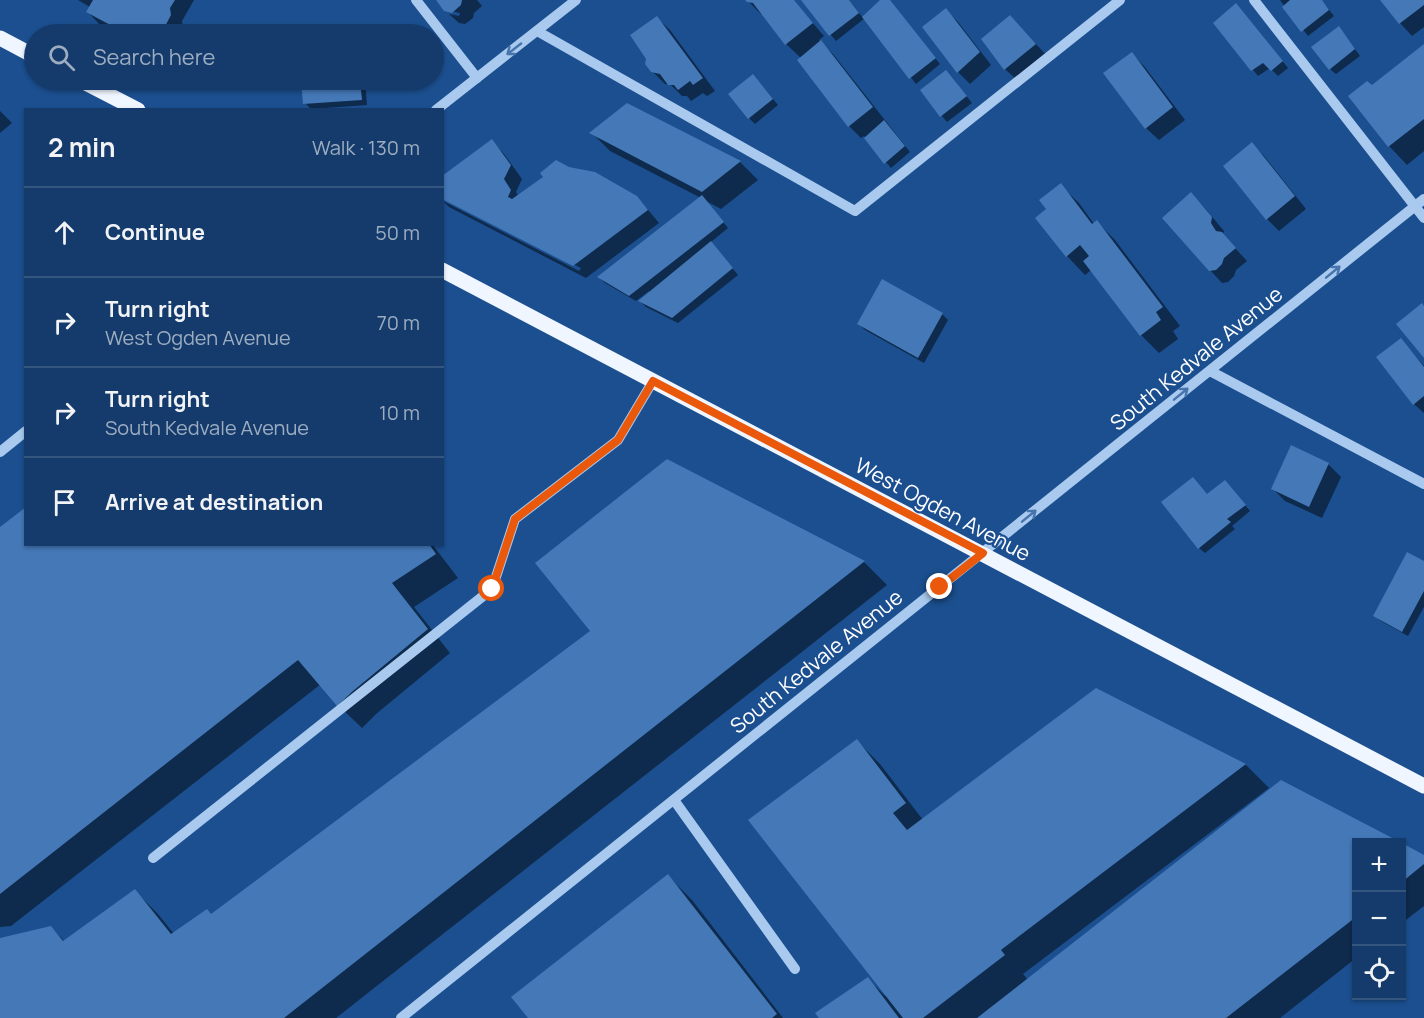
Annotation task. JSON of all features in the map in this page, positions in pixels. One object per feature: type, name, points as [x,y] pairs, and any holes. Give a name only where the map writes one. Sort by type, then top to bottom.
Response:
[{"type":"main road","points":[[0,38],[24,51]]},
{"type":"main road","points":[[99,90],[134,108]]},
{"type":"main road","name":"West Ogden Avenue","points":[[444,271],[1424,786]]},
{"type":"street","points":[[416,0],[435,24]]},
{"type":"street","points":[[439,108],[576,0]]},
{"type":"street","points":[[537,31],[855,211],[1120,0]]},
{"type":"street","points":[[1254,0],[1420,203],[1424,218]]},
{"type":"street","points":[[444,36],[477,78]]},
{"type":"street","name":"South Kedvale Avenue","points":[[401,1018],[1420,203]]},
{"type":"street","points":[[1210,371],[1424,484]]},
{"type":"street","points":[[153,858],[492,589],[515,519],[618,440],[653,381]]},
{"type":"street","points":[[0,452],[24,433]]},
{"type":"street","points":[[674,800],[795,969]]},
{"type":"building","points":[[93,0],[175,0],[170,8],[171,15],[166,24],[108,24],[86,12]]},
{"type":"building","points":[[436,0],[462,0],[461,5],[452,13],[444,11]]},
{"type":"building","points":[[745,0],[794,0],[813,23],[785,45],[753,3]]},
{"type":"building","points":[[801,0],[849,0],[859,13],[829,36]]},
{"type":"building","points":[[880,0],[890,0],[936,58],[909,79],[862,17]]},
{"type":"building","points":[[1290,0],[1322,0],[1329,10],[1301,32],[1282,7]]},
{"type":"building","points":[[1380,0],[1424,0],[1424,5],[1399,24]]},
{"type":"building","points":[[1236,3],[1283,61],[1271,71],[1263,63],[1251,71],[1213,23]]},
{"type":"building","points":[[946,8],[980,52],[957,73],[922,27]]},
{"type":"building","points":[[1010,15],[1036,44],[1004,70],[981,39]]},
{"type":"building","points":[[657,16],[703,78],[693,85],[690,81],[678,90],[674,85],[668,85],[660,74],[651,72],[645,64],[646,59],[630,35]]},
{"type":"building","points":[[1339,26],[1355,49],[1329,70],[1311,47]]},
{"type":"building","points":[[821,40],[873,107],[848,127],[797,60]]},
{"type":"building","points":[[1424,44],[1424,119],[1388,147],[1348,96],[1367,81],[1372,85]]},
{"type":"building","points":[[1132,52],[1173,107],[1145,129],[1103,73]]},
{"type":"building","points":[[946,70],[967,96],[940,117],[920,90]]},
{"type":"building","points":[[753,74],[773,99],[748,119],[728,94]]},
{"type":"building","points":[[302,90],[361,90],[362,100],[303,104]]},
{"type":"building","points":[[627,103],[741,161],[702,192],[589,133]]},
{"type":"building","points":[[884,120],[905,146],[884,164],[864,138]]},
{"type":"building","points":[[492,139],[511,165],[504,179],[511,190],[508,197],[512,199],[543,177],[540,173],[556,160],[569,167],[595,172],[637,196],[648,210],[573,266],[444,200],[444,175]]},
{"type":"building","points":[[1252,142],[1295,196],[1266,220],[1223,166]]},
{"type":"building","points":[[1061,183],[1092,224],[1097,220],[1163,307],[1156,312],[1161,320],[1140,336],[1083,261],[1089,256],[1080,245],[1066,257],[1035,218],[1046,209],[1039,200]]},
{"type":"building","points":[[1191,192],[1212,217],[1211,223],[1216,231],[1222,232],[1236,248],[1224,258],[1216,270],[1209,271],[1162,218]]},
{"type":"building","points":[[702,195],[724,222],[629,296],[597,277]]},
{"type":"building","points":[[711,241],[733,268],[672,318],[638,301]]},
{"type":"building","points":[[882,279],[943,313],[918,358],[857,324]]},
{"type":"building","points":[[1422,303],[1424,306],[1424,358],[1396,324]]},
{"type":"building","points":[[1401,338],[1424,367],[1424,396],[1413,405],[1376,357]]},
{"type":"building","points":[[1291,445],[1329,463],[1309,507],[1271,489]]},
{"type":"building","points":[[667,459],[865,561],[284,1018],[0,1018],[0,938],[51,926],[63,941],[135,889],[171,934],[207,909],[211,914],[590,631],[535,563]]},
{"type":"building","points":[[1193,477],[1207,494],[1225,480],[1246,505],[1227,519],[1231,522],[1198,549],[1161,502]]},
{"type":"building","points":[[24,509],[24,546],[430,546],[436,554],[392,583],[428,629],[337,706],[298,660],[0,894],[0,527]]},
{"type":"building","points":[[1407,552],[1424,561],[1424,591],[1402,632],[1373,616]]},
{"type":"building","points":[[1096,688],[1246,764],[1001,950],[1005,955],[923,1018],[903,1018],[748,820],[857,739],[906,803],[893,813],[907,830]]},
{"type":"building","points":[[1281,780],[1392,838],[1352,838],[1352,920],[1226,1018],[977,1018]]},
{"type":"building","points":[[1406,845],[1424,855],[1424,864],[1406,879]]},
{"type":"building","points":[[668,874],[777,1014],[772,1018],[528,1018],[511,997]]},
{"type":"building","points":[[868,977],[899,1018],[819,1018],[815,1013]]},
{"type":"route","points":[[492,589],[515,519],[618,440],[653,381],[983,553],[940,587]]}]
